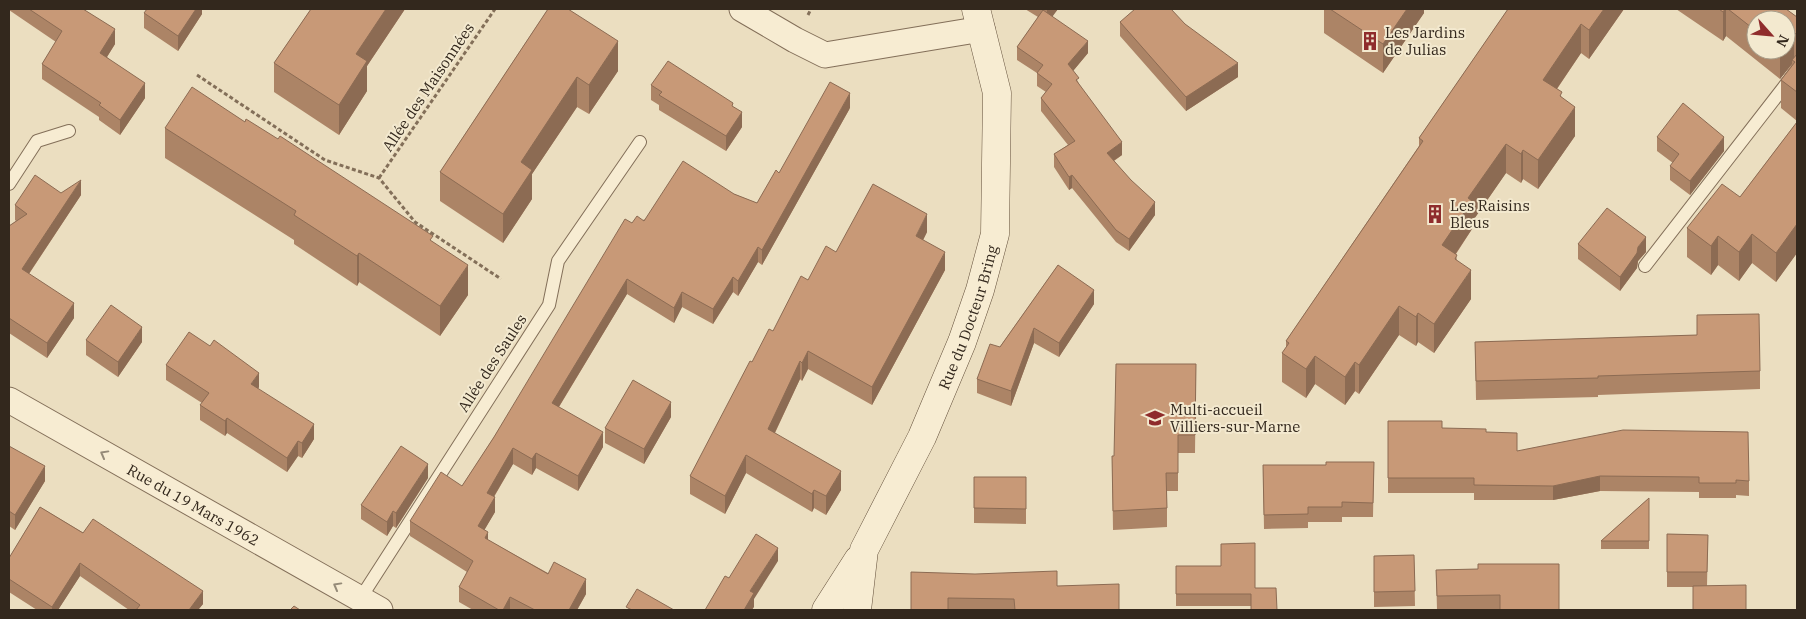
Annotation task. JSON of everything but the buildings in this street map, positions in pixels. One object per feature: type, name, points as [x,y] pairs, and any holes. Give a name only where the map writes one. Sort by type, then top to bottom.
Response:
[{"type":"street","points":[[742,9],[825,55],[979,19]]},
{"type":"street","name":"Rue du Docteur Bring","points":[[857,610],[864,550],[922,437],[951,368],[980,290],[995,234],[997,93],[979,19]]},
{"type":"street","name":"Rue du 19 Mars 1962","points":[[9,400],[370,605]]},
{"type":"street","points":[[826,610],[847,581],[864,550]]},
{"type":"lane","points":[[1645,266],[1797,70]]},
{"type":"lane","points":[[9,184],[38,142],[69,131]]},
{"type":"lane","name":"Allée des Saules","points":[[370,605],[549,304],[558,261],[640,142]]},
{"type":"path","name":"Allée des Maisonnées","points":[[379,178],[495,9]]},
{"type":"path","points":[[197,75],[324,160],[379,178],[415,222],[501,279]]},
{"type":"place","name":"Les Jardins de Julias","points":[[1370,41]]},
{"type":"place","name":"Les Raisins Bleus","points":[[1435,214]]},
{"type":"place","name":"Multi-accueil Villiers-sur-Marne","points":[[1155,418]]}]
